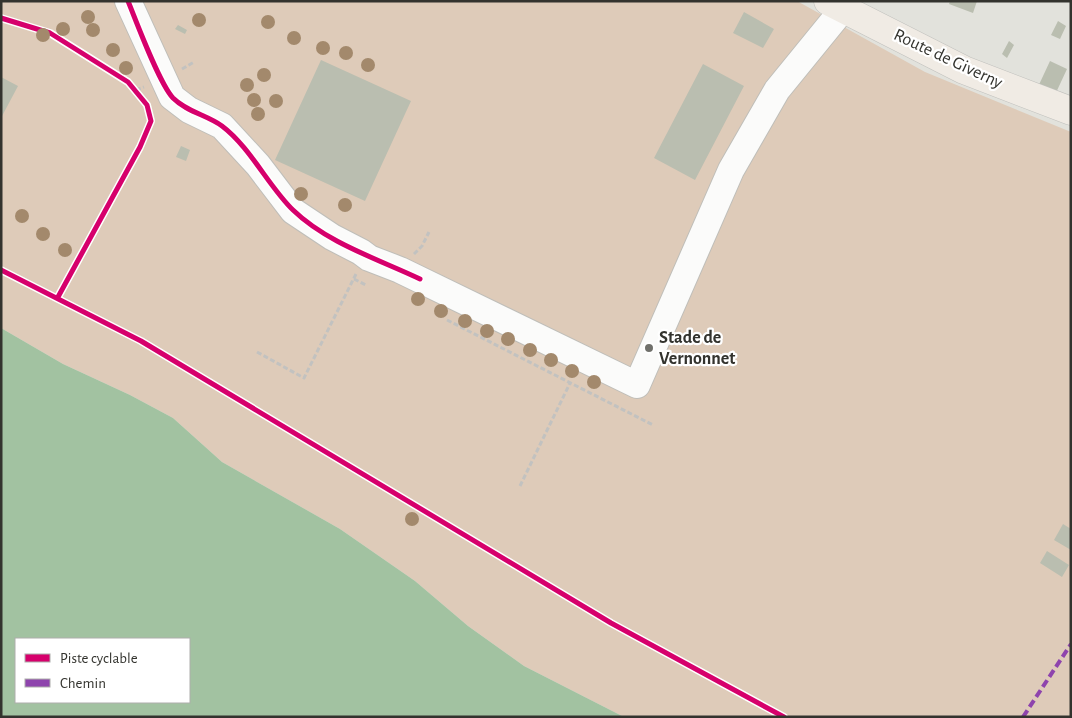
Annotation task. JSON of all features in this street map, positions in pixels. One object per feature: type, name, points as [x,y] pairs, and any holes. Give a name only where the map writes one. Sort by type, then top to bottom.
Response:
[{"type":"main road","name":"Route de Giverny","points":[[836,5],[964,70],[1071,111]]},
{"type":"street","points":[[128,1],[172,97],[189,110],[222,126],[258,165],[294,210],[332,238],[362,252],[370,258],[420,279],[637,385],[731,170],[777,90],[836,5]]},
{"type":"path","points":[[132,86],[142,96]]},
{"type":"path","points":[[257,352],[304,378],[357,272]]},
{"type":"path","points":[[354,279],[366,285]]},
{"type":"path","points":[[441,317],[653,425]]},
{"type":"path","points":[[520,486],[570,384]]},
{"type":"shaded area","name":"Stade de Vernonnet","points":[[797,1],[925,72],[1071,132],[1071,717],[624,717],[524,666],[468,626],[415,581],[340,529],[222,462],[173,418],[130,395],[63,364],[1,328],[1,2]]},
{"type":"shaded area","points":[[1,328],[63,364],[130,395],[173,418],[222,462],[340,529],[415,581],[468,626],[524,666],[624,717],[1,717]]},
{"type":"building","points":[[950,1],[977,1],[973,13],[949,4]]},
{"type":"building","points":[[744,12],[774,29],[763,48],[733,33]]},
{"type":"building","points":[[1058,21],[1066,26],[1060,39],[1051,35]]},
{"type":"building","points":[[178,25],[187,30],[185,34],[175,29]]},
{"type":"building","points":[[1009,41],[1014,45],[1007,58],[1002,54]]},
{"type":"building","points":[[321,60],[411,101],[365,201],[275,160]]},
{"type":"building","points":[[1050,61],[1067,69],[1054,97],[1037,89]]},
{"type":"building","points":[[703,64],[744,86],[695,180],[654,158]]},
{"type":"building","points":[[1,77],[18,86],[1,118]]},
{"type":"building","points":[[181,146],[190,150],[186,161],[176,157]]},
{"type":"building","points":[[1063,524],[1071,529],[1071,550],[1054,540]]},
{"type":"building","points":[[1047,551],[1069,565],[1062,577],[1040,563]]},
{"type":"marked path","points":[[1023,717],[1071,644]]},
{"type":"cycle path","points":[[128,1],[161,80],[173,98],[184,107],[216,122],[232,135],[242,145],[284,201],[306,222],[337,241],[420,279]]},
{"type":"cycle path","points":[[1,18],[50,33],[128,82],[147,105],[151,121],[140,147],[58,297]]},
{"type":"cycle path","points":[[1,270],[141,341],[611,623],[784,717]]},
{"type":"place","name":"Stade de Vernonnet","points":[[649,348]]}]
